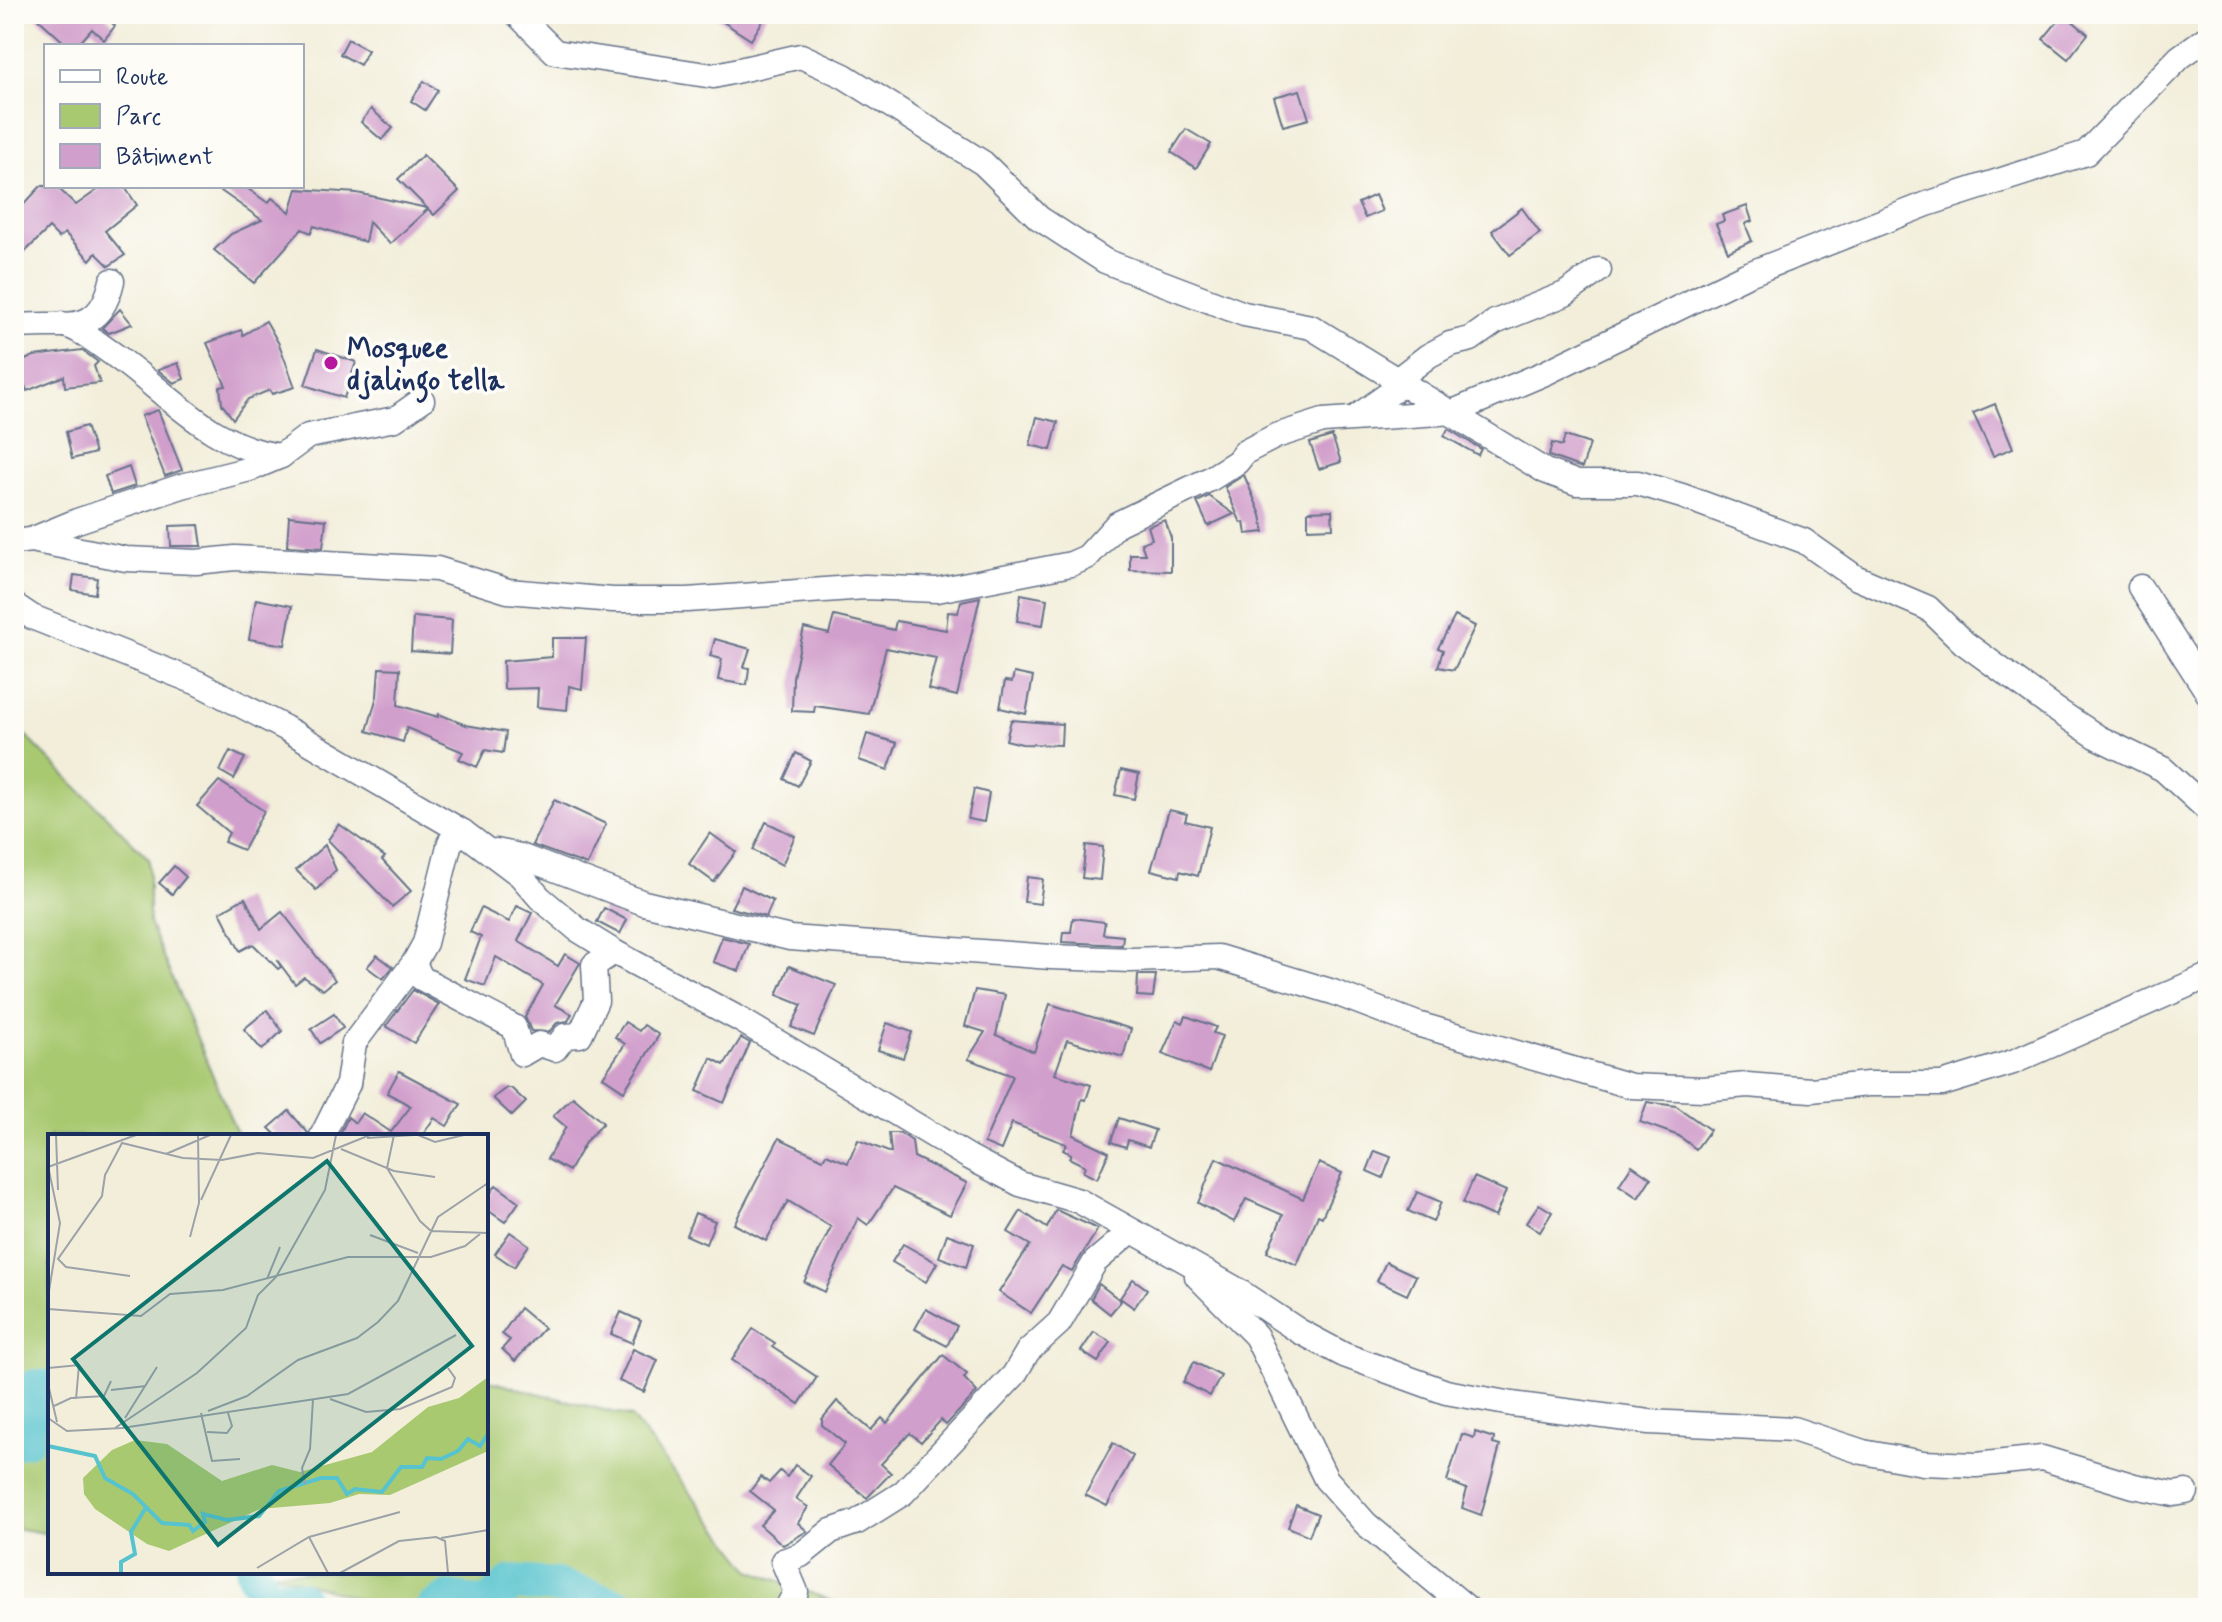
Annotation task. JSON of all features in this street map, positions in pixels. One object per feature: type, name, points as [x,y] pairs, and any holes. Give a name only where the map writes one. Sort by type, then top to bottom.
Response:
[{"type":"street","points":[[517,14],[555,52],[713,76],[801,56],[844,76],[983,163],[1039,218],[1105,261],[1244,314],[1311,327],[1556,475],[1577,483],[1638,483],[1804,541],[1855,577],[1928,608],[1963,642],[2099,738],[2163,769],[2208,810]]},
{"type":"street","points":[[23,541],[126,559],[196,562],[235,558],[437,569],[508,591],[597,599],[687,600],[865,587],[937,590],[997,580],[1087,557],[1117,524],[1210,479],[1258,444],[1323,421],[1453,412],[1545,373],[1746,275],[1927,204],[2086,153],[2180,57],[2208,37]]},
{"type":"street","points":[[1356,417],[1393,391],[1397,380],[1443,347],[1471,339],[1495,322],[1565,294],[1599,270]]},
{"type":"street","points":[[14,327],[90,320],[102,311],[112,281]]},
{"type":"street","points":[[62,324],[92,336],[206,430],[258,453],[281,456]]},
{"type":"street","points":[[23,541],[182,486],[250,469],[281,456],[308,436],[395,419],[422,400]]},
{"type":"street","points":[[2140,587],[2208,693]]},
{"type":"street","points":[[14,605],[32,617],[198,683],[285,728],[490,850],[577,929],[614,952],[739,1019],[969,1157],[1020,1184],[1079,1201],[1344,1355],[1446,1392],[1649,1422],[1793,1429],[1863,1452],[1923,1463],[1976,1465],[2042,1458],[2134,1486],[2174,1494],[2186,1492]]},
{"type":"street","points":[[323,1134],[348,1084],[354,1043],[414,963],[436,910],[438,883],[450,842],[463,832]]},
{"type":"street","points":[[490,850],[520,856],[644,903],[790,938],[1051,957],[1131,960],[1218,957],[1244,962],[1417,1024],[1631,1086],[1703,1089],[1747,1085],[1811,1090],[1868,1084],[1942,1084],[2013,1062],[2208,976]]},
{"type":"street","points":[[414,963],[421,978],[514,1027],[522,1054],[539,1044],[555,1049],[565,1036],[580,1035],[596,1001],[594,965],[614,952]]},
{"type":"street","points":[[787,1608],[796,1592],[783,1561],[801,1555],[831,1531],[857,1522],[903,1493],[1014,1375],[1028,1351],[1059,1323],[1095,1262],[1130,1232]]},
{"type":"street","points":[[1190,1264],[1206,1287],[1235,1312],[1256,1336],[1326,1479],[1366,1524],[1467,1608]]},
{"type":"green space","points":[[14,724],[149,859],[149,923],[237,1134],[48,1134],[48,1534],[14,1528]]},
{"type":"green space","points":[[488,1381],[631,1417],[751,1570],[850,1608],[389,1608],[276,1574],[488,1574]]},
{"type":"building","points":[[33,14],[104,14],[115,26],[104,40],[92,29],[79,44],[66,44]]},
{"type":"building","points":[[711,14],[767,14],[751,40]]},
{"type":"building","points":[[2064,14],[2088,34],[2068,59],[2043,39]]},
{"type":"building","points":[[348,39],[368,50],[360,65],[340,54]]},
{"type":"building","points":[[424,81],[438,90],[425,110],[411,101]]},
{"type":"building","points":[[1300,90],[1309,119],[1283,126],[1274,97]]},
{"type":"building","points":[[371,109],[393,128],[382,140],[361,122]]},
{"type":"building","points":[[1186,129],[1211,144],[1196,168],[1171,152]]},
{"type":"building","points":[[423,155],[459,191],[434,215],[428,209],[390,244],[369,222],[365,242],[314,226],[311,233],[302,229],[254,283],[214,250],[231,234],[262,220],[217,188],[247,188],[268,203],[272,198],[290,212],[297,189],[357,193],[427,208],[398,179]]},
{"type":"building","points":[[41,186],[58,188],[76,205],[100,188],[125,188],[137,205],[105,231],[125,255],[109,266],[96,253],[90,260],[65,233],[59,238],[49,228],[25,252],[14,241],[14,215]]},
{"type":"building","points":[[1375,195],[1382,211],[1365,218],[1358,203]]},
{"type":"building","points":[[1747,206],[1752,221],[1745,224],[1752,241],[1728,252],[1716,224],[1724,221],[1722,215]]},
{"type":"building","points":[[1522,208],[1540,233],[1510,255],[1492,231]]},
{"type":"building","points":[[120,309],[132,324],[109,333],[102,328]]},
{"type":"building","points":[[266,321],[279,344],[295,387],[272,394],[270,390],[248,399],[233,419],[222,404],[220,387],[226,386],[207,343],[241,330],[243,335]]},
{"type":"building","points":[[317,349],[356,362],[344,398],[305,385]]},
{"type":"building","points":[[82,350],[98,362],[94,366],[100,383],[65,387],[64,376],[27,391],[16,364],[34,356]]},
{"type":"building","points":[[178,363],[184,379],[174,383],[158,370]]},
{"type":"building","points":[[1995,404],[2013,448],[1993,456],[1973,413]]},
{"type":"building","points":[[158,410],[182,470],[165,476],[141,416]]},
{"type":"building","points":[[1037,417],[1058,422],[1051,450],[1030,445]]},
{"type":"building","points":[[86,426],[95,453],[72,459],[66,432]]},
{"type":"building","points":[[1448,429],[1481,449],[1478,455],[1444,436]]},
{"type":"building","points":[[1332,436],[1341,462],[1319,469],[1310,443]]},
{"type":"building","points":[[1565,436],[1590,444],[1582,468],[1549,456],[1552,443],[1562,446]]},
{"type":"building","points":[[129,467],[135,486],[111,494],[105,476]]},
{"type":"building","points":[[1244,475],[1261,515],[1264,532],[1246,534],[1244,522],[1241,523],[1225,487]]},
{"type":"building","points":[[1209,496],[1234,514],[1208,526],[1197,502]]},
{"type":"building","points":[[1332,510],[1333,528],[1308,529],[1308,511]]},
{"type":"building","points":[[289,516],[326,520],[323,548],[287,546]]},
{"type":"building","points":[[1165,520],[1171,538],[1171,571],[1130,570],[1130,554],[1145,554],[1141,543],[1152,539],[1148,526]]},
{"type":"building","points":[[199,525],[202,546],[171,546],[170,526]]},
{"type":"building","points":[[74,575],[97,578],[95,594],[72,590]]},
{"type":"building","points":[[1021,594],[1047,599],[1043,625],[1017,621]]},
{"type":"building","points":[[980,597],[957,696],[928,689],[936,658],[886,648],[869,714],[815,706],[814,712],[792,711],[793,677],[804,628],[829,634],[834,616],[894,630],[896,621],[946,630],[948,612],[958,613],[961,601]]},
{"type":"building","points":[[256,599],[292,606],[285,645],[249,639]]},
{"type":"building","points":[[1455,616],[1475,626],[1454,670],[1438,667],[1443,650],[1438,648]]},
{"type":"building","points":[[413,617],[452,620],[450,654],[411,651]]},
{"type":"building","points":[[552,638],[586,638],[582,689],[569,686],[567,710],[537,707],[538,688],[504,689],[503,661],[552,657]]},
{"type":"building","points":[[715,639],[750,649],[744,667],[749,668],[747,685],[718,680],[722,659],[710,656]]},
{"type":"building","points":[[379,668],[400,669],[398,705],[438,717],[439,714],[466,725],[506,732],[503,753],[485,750],[477,767],[459,759],[463,752],[407,728],[403,742],[367,731],[377,696]]},
{"type":"building","points":[[1014,673],[1033,677],[1026,714],[1000,708],[1005,681],[1012,682]]},
{"type":"building","points":[[1011,720],[1062,724],[1061,745],[1022,744],[1006,740]]},
{"type":"building","points":[[867,734],[897,743],[888,770],[859,760]]},
{"type":"building","points":[[230,751],[245,758],[234,779],[220,771]]},
{"type":"building","points":[[796,753],[811,761],[798,786],[784,779]]},
{"type":"building","points":[[1121,770],[1139,774],[1134,799],[1115,795]]},
{"type":"building","points":[[219,781],[264,811],[243,850],[224,842],[229,833],[197,806]]},
{"type":"building","points":[[974,789],[989,793],[984,822],[968,819]]},
{"type":"building","points":[[554,800],[606,824],[587,865],[532,845]]},
{"type":"building","points":[[1169,810],[1187,814],[1185,821],[1210,827],[1198,876],[1180,871],[1179,877],[1151,870]]},
{"type":"building","points":[[766,822],[795,836],[782,865],[753,850]]},
{"type":"building","points":[[339,824],[385,857],[382,860],[411,891],[392,907],[328,840]]},
{"type":"building","points":[[710,833],[736,852],[714,882],[689,864]]},
{"type":"building","points":[[325,845],[336,870],[316,890],[296,870]]},
{"type":"building","points":[[1086,845],[1103,847],[1100,880],[1082,878]]},
{"type":"building","points":[[174,866],[186,877],[172,894],[159,883]]},
{"type":"building","points":[[1027,877],[1043,879],[1040,904],[1024,902]]},
{"type":"building","points":[[742,886],[773,901],[766,917],[731,908]]},
{"type":"building","points":[[245,898],[261,929],[282,912],[335,980],[323,990],[304,977],[295,984],[277,960],[281,967],[278,969],[253,944],[240,951],[220,912]]},
{"type":"building","points":[[517,906],[532,913],[518,941],[558,966],[565,954],[580,963],[555,1005],[572,1014],[568,1021],[557,1023],[549,1032],[531,1031],[525,1017],[543,985],[496,957],[485,986],[465,979],[481,937],[470,932],[481,908],[509,922]]},
{"type":"building","points":[[604,908],[627,920],[620,934],[597,922]]},
{"type":"building","points":[[1073,918],[1105,922],[1103,934],[1123,936],[1122,945],[1062,942],[1063,932],[1071,932]]},
{"type":"building","points":[[722,937],[749,944],[739,971],[713,962]]},
{"type":"building","points":[[377,955],[393,967],[383,979],[367,967]]},
{"type":"building","points":[[789,966],[836,985],[814,1036],[791,1027],[802,1005],[777,995]]},
{"type":"building","points":[[1138,975],[1156,975],[1153,997],[1137,996]]},
{"type":"building","points":[[413,990],[439,1004],[414,1043],[386,1026]]},
{"type":"building","points":[[975,990],[1005,995],[996,1035],[1034,1052],[1050,1004],[1131,1029],[1123,1057],[1067,1040],[1055,1074],[1091,1085],[1086,1100],[1082,1099],[1073,1135],[1109,1152],[1097,1179],[1083,1172],[1085,1166],[1069,1158],[1071,1154],[1063,1150],[1066,1144],[1012,1123],[1001,1150],[984,1143],[1013,1076],[968,1059],[985,1032],[965,1026]]},
{"type":"building","points":[[267,1010],[282,1031],[262,1050],[244,1029]]},
{"type":"building","points":[[334,1014],[343,1028],[320,1043],[311,1029]]},
{"type":"building","points":[[1186,1016],[1216,1027],[1213,1033],[1222,1036],[1209,1072],[1162,1054],[1177,1020],[1183,1023]]},
{"type":"building","points":[[625,1022],[639,1031],[644,1025],[659,1035],[624,1091],[603,1077],[625,1044],[615,1037]]},
{"type":"building","points":[[887,1023],[912,1032],[903,1058],[878,1050]]},
{"type":"building","points":[[741,1038],[750,1043],[724,1103],[697,1091],[711,1058],[724,1065]]},
{"type":"building","points":[[399,1071],[461,1104],[447,1126],[434,1118],[423,1134],[340,1134],[348,1117],[355,1123],[362,1113],[391,1132],[411,1106],[387,1093]]},
{"type":"building","points":[[506,1088],[511,1088],[526,1102],[512,1116],[493,1098]]},
{"type":"building","points":[[573,1097],[603,1123],[586,1141],[569,1171],[547,1159],[566,1127],[553,1116]]},
{"type":"building","points":[[1647,1102],[1676,1106],[1710,1130],[1696,1149],[1679,1136],[1640,1122]]},
{"type":"building","points":[[289,1111],[308,1133],[275,1134],[269,1128]]},
{"type":"building","points":[[1119,1118],[1155,1130],[1149,1147],[1128,1140],[1126,1147],[1111,1142]]},
{"type":"building","points":[[889,1133],[900,1133],[912,1141],[914,1157],[967,1183],[950,1215],[893,1188],[868,1225],[858,1218],[825,1292],[804,1282],[831,1227],[788,1201],[766,1241],[734,1224],[779,1138],[823,1159],[826,1154],[848,1163],[858,1140],[891,1153]]},
{"type":"building","points":[[1375,1151],[1391,1157],[1383,1178],[1367,1171]]},
{"type":"building","points":[[1216,1158],[1303,1199],[1319,1163],[1342,1173],[1322,1217],[1318,1215],[1297,1265],[1267,1252],[1283,1215],[1246,1199],[1234,1222],[1198,1203]]},
{"type":"building","points":[[1632,1165],[1651,1178],[1638,1198],[1619,1185]]},
{"type":"building","points":[[1474,1177],[1506,1191],[1495,1217],[1463,1203]]},
{"type":"building","points":[[496,1185],[519,1202],[505,1222],[488,1210],[488,1197]]},
{"type":"building","points":[[1417,1192],[1441,1202],[1433,1222],[1408,1211]]},
{"type":"building","points":[[1539,1204],[1552,1212],[1540,1232],[1526,1223]]},
{"type":"building","points":[[1056,1210],[1098,1229],[1072,1271],[1062,1266],[1031,1313],[999,1292],[1030,1245],[1008,1232],[1021,1211],[1047,1228]]},
{"type":"building","points":[[695,1213],[715,1221],[706,1244],[686,1235]]},
{"type":"building","points":[[510,1232],[529,1245],[514,1267],[495,1254]]},
{"type":"building","points":[[947,1234],[974,1244],[966,1267],[939,1257]]},
{"type":"building","points":[[903,1244],[937,1263],[926,1282],[892,1262]]},
{"type":"building","points":[[1386,1262],[1416,1276],[1407,1295],[1377,1281]]},
{"type":"building","points":[[1133,1279],[1147,1289],[1134,1308],[1120,1298]]},
{"type":"building","points":[[1099,1284],[1121,1301],[1110,1314],[1091,1299]]},
{"type":"building","points":[[520,1308],[544,1328],[515,1361],[502,1349],[510,1340],[502,1334]]},
{"type":"building","points":[[926,1309],[957,1326],[947,1346],[915,1329]]},
{"type":"building","points":[[621,1312],[641,1321],[632,1343],[611,1334]]},
{"type":"building","points":[[753,1329],[775,1343],[772,1347],[817,1377],[799,1404],[732,1360]]},
{"type":"building","points":[[1094,1332],[1111,1342],[1098,1362],[1081,1351]]},
{"type":"building","points":[[633,1349],[658,1360],[644,1392],[619,1381]]},
{"type":"building","points":[[943,1355],[967,1374],[964,1378],[977,1392],[946,1425],[941,1420],[921,1442],[910,1433],[881,1464],[891,1473],[867,1498],[828,1465],[845,1444],[822,1425],[822,1419],[837,1401],[871,1430],[882,1418],[887,1423]]},
{"type":"building","points":[[1194,1362],[1221,1376],[1210,1396],[1183,1382]]},
{"type":"building","points":[[1475,1432],[1494,1438],[1493,1444],[1500,1446],[1481,1515],[1462,1508],[1467,1489],[1447,1481],[1462,1434],[1474,1438]]},
{"type":"building","points":[[1113,1443],[1133,1456],[1107,1506],[1085,1495]]},
{"type":"building","points":[[795,1465],[811,1476],[796,1499],[808,1507],[798,1523],[807,1531],[783,1545],[760,1525],[774,1510],[750,1491],[761,1477],[769,1483],[780,1471],[787,1477]]},
{"type":"building","points":[[1296,1505],[1318,1514],[1309,1536],[1288,1527]]},
{"type":"waterway","points":[[14,1441],[26,1439],[31,1408],[29,1393],[36,1387],[48,1389]]},
{"type":"waterway","points":[[254,1574],[266,1594],[300,1599],[306,1608]]},
{"type":"waterway","points":[[434,1608],[449,1599],[486,1605],[512,1583],[556,1586],[623,1608]]},
{"type":"place","name":"Mosquee djalingo tella","points":[[331,363]]}]
